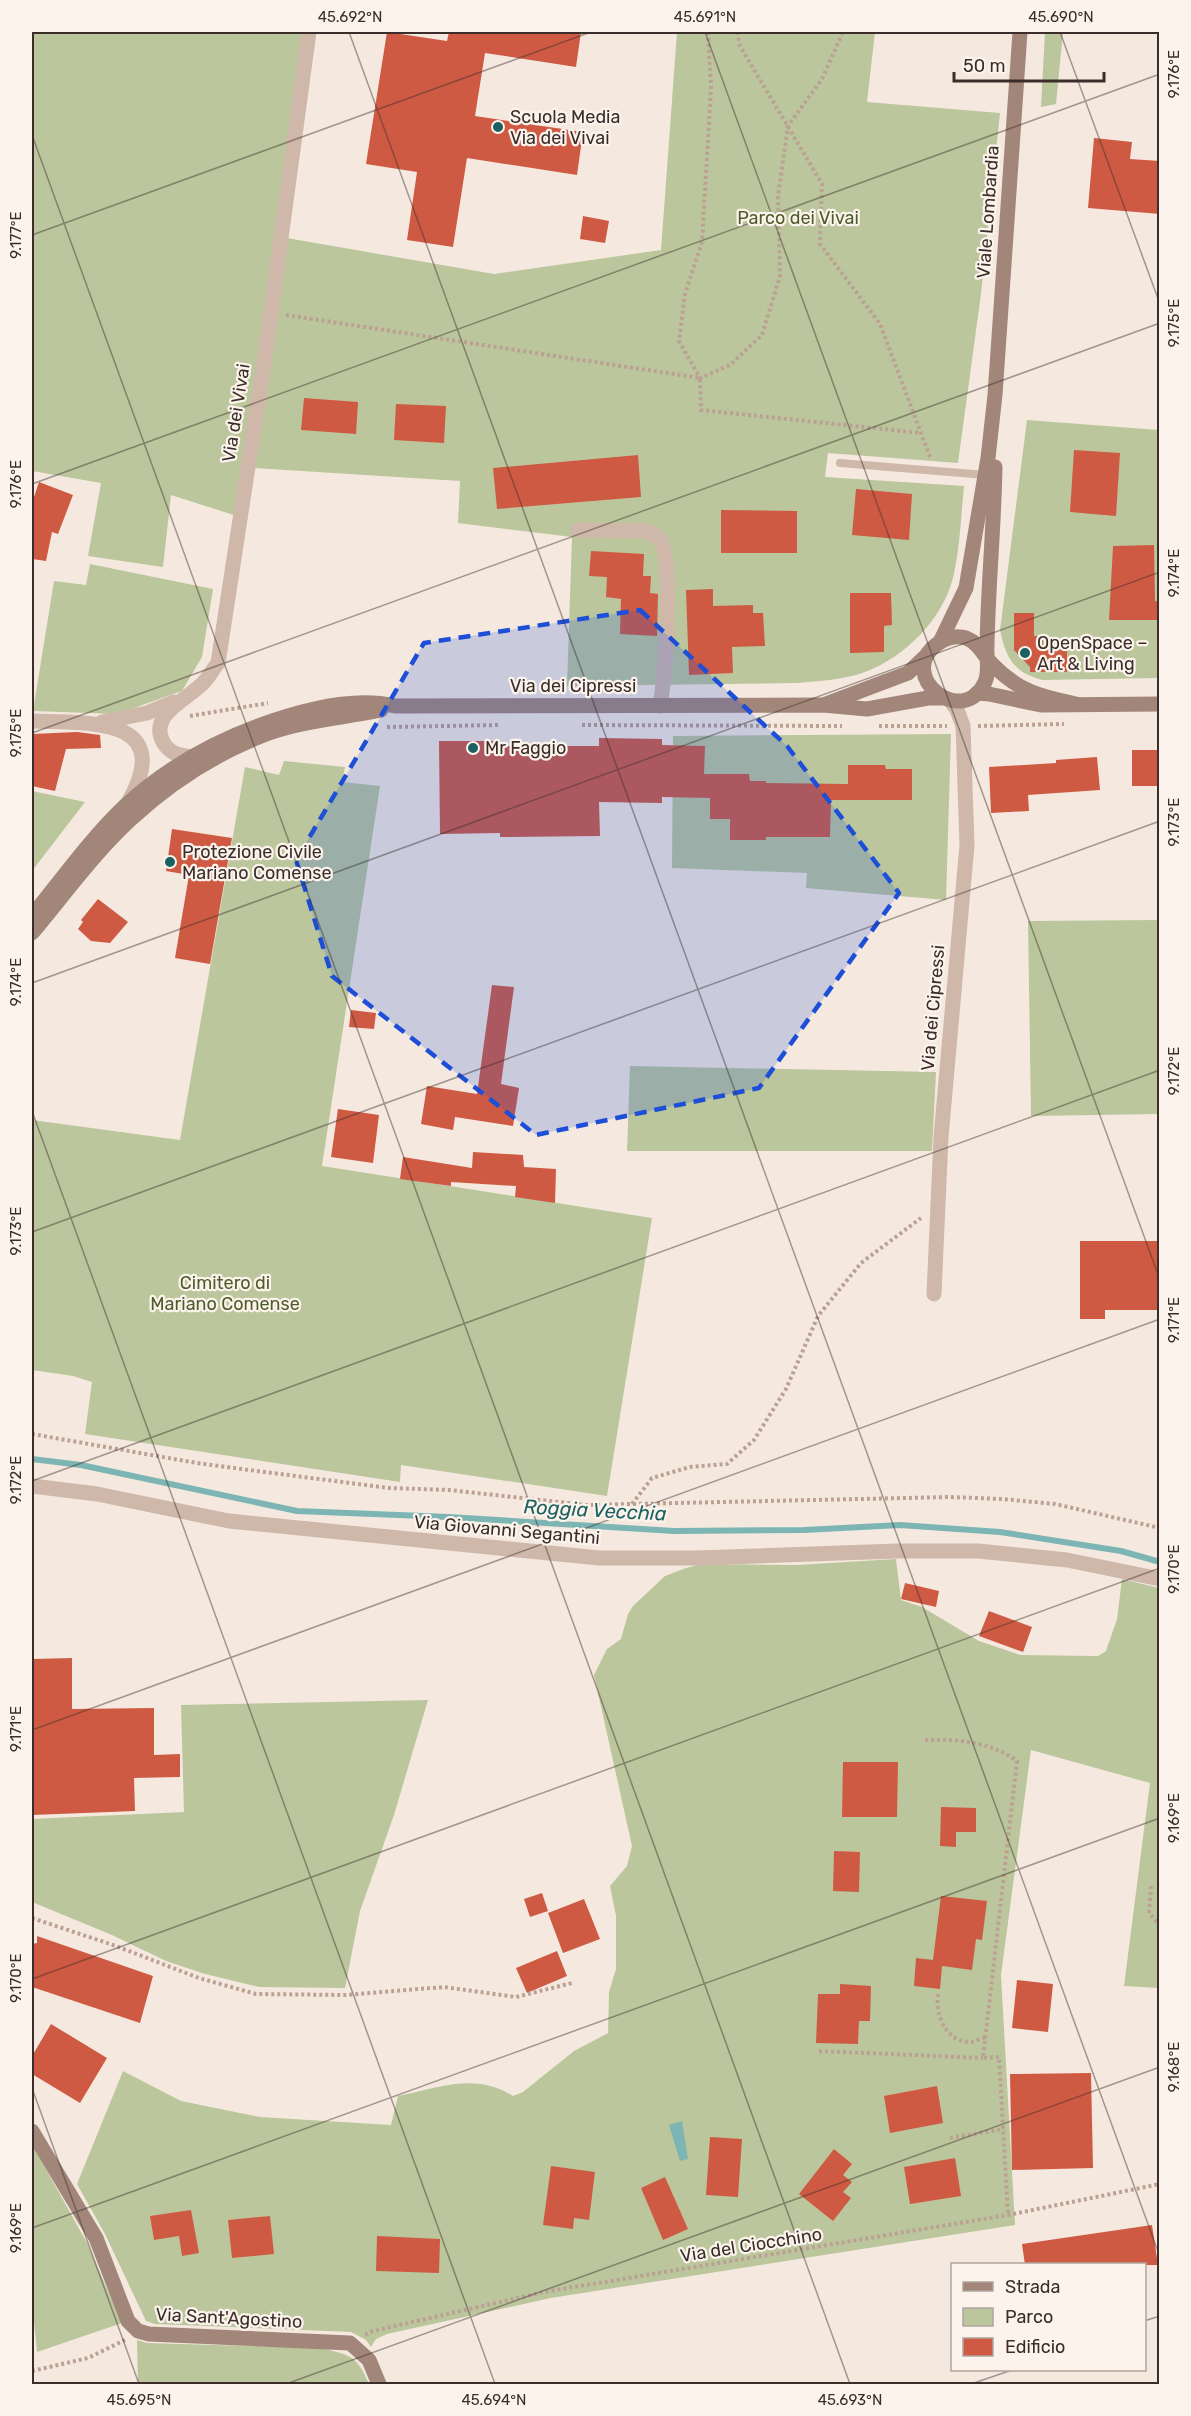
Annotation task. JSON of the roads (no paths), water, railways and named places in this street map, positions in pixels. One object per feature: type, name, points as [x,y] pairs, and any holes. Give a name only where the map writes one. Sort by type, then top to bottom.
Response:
[{"type":"main road","name":"Viale Lombardia","points":[[941,640],[966,588],[986,475],[995,395],[1020,32]]},
{"type":"main road","name":"Viale Lombardia","points":[[986,658],[993,534],[995,395]]},
{"type":"main road","points":[[986,658],[988,672],[985,682],[977,693],[967,699],[946,699],[932,690],[925,676],[924,667],[927,655],[933,647],[941,640],[954,637],[966,638],[978,645],[986,658],[1024,690],[1048,699],[1076,704]]},
{"type":"main road","name":"Via dei Cipressi","points":[[823,705],[908,673],[927,655]]},
{"type":"main road","points":[[977,693],[1033,705],[1160,704]]},
{"type":"main road","name":"Via dei Cipressi","points":[[32,916],[102,831],[127,805],[163,775],[228,738],[305,711],[376,701],[395,706],[823,705],[867,709],[928,698],[946,699]]},
{"type":"main road","name":"Via dei Cipressi","points":[[32,933],[130,820],[197,768],[228,751],[270,733],[317,721],[395,706]]},
{"type":"main road","name":"Via Sant'Agostino","points":[[32,2131],[96,2238],[129,2321],[138,2331],[149,2334],[350,2343],[369,2360],[379,2385]]},
{"type":"street","name":"Via dei Vivai","points":[[191,757],[175,755],[165,746],[160,737],[160,724],[166,713],[205,682],[218,663],[309,32]]},
{"type":"street","points":[[578,530],[645,531],[654,534],[661,542],[665,561],[666,645],[660,706]]},
{"type":"street","name":"Via dei Cipressi","points":[[934,1294],[943,1122],[967,845],[963,726],[969,705],[977,693]]},
{"type":"street","name":"Via dei Cipressi","points":[[946,699],[957,710],[963,726]]},
{"type":"street","points":[[96,723],[147,713],[182,702]]},
{"type":"street","points":[[32,721],[96,723],[119,728],[136,741],[143,765],[141,776],[127,805]]},
{"type":"street","name":"Via Giovanni Segantini","points":[[32,1486],[98,1494],[229,1521],[599,1558],[697,1558],[897,1551],[978,1551],[1067,1560],[1160,1579]]},
{"type":"lane","points":[[840,464],[986,475]]},
{"type":"water","points":[[682,2121],[688,2159],[680,2161],[669,2125]]},
{"type":"waterway","name":"Roggia Vecchia","points":[[32,1459],[81,1465],[297,1511],[449,1517],[674,1531],[804,1530],[900,1525],[1000,1532],[1121,1551],[1160,1562]]},
{"type":"place","name":"Scuola Media Via dei Vivai","points":[[498,127]]},
{"type":"place","name":"OpenSpace – Art & Living","points":[[1025,653]]},
{"type":"place","name":"Mr Faggio","points":[[473,748]]},
{"type":"place","name":"Protezione Civile Mariano Comense","points":[[170,862]]},
{"type":"park label","name":"Parco dei Vivai","points":[[798,218]]},
{"type":"park label","name":"Cimitero di Mariano Comense","points":[[225,1293]]}]
